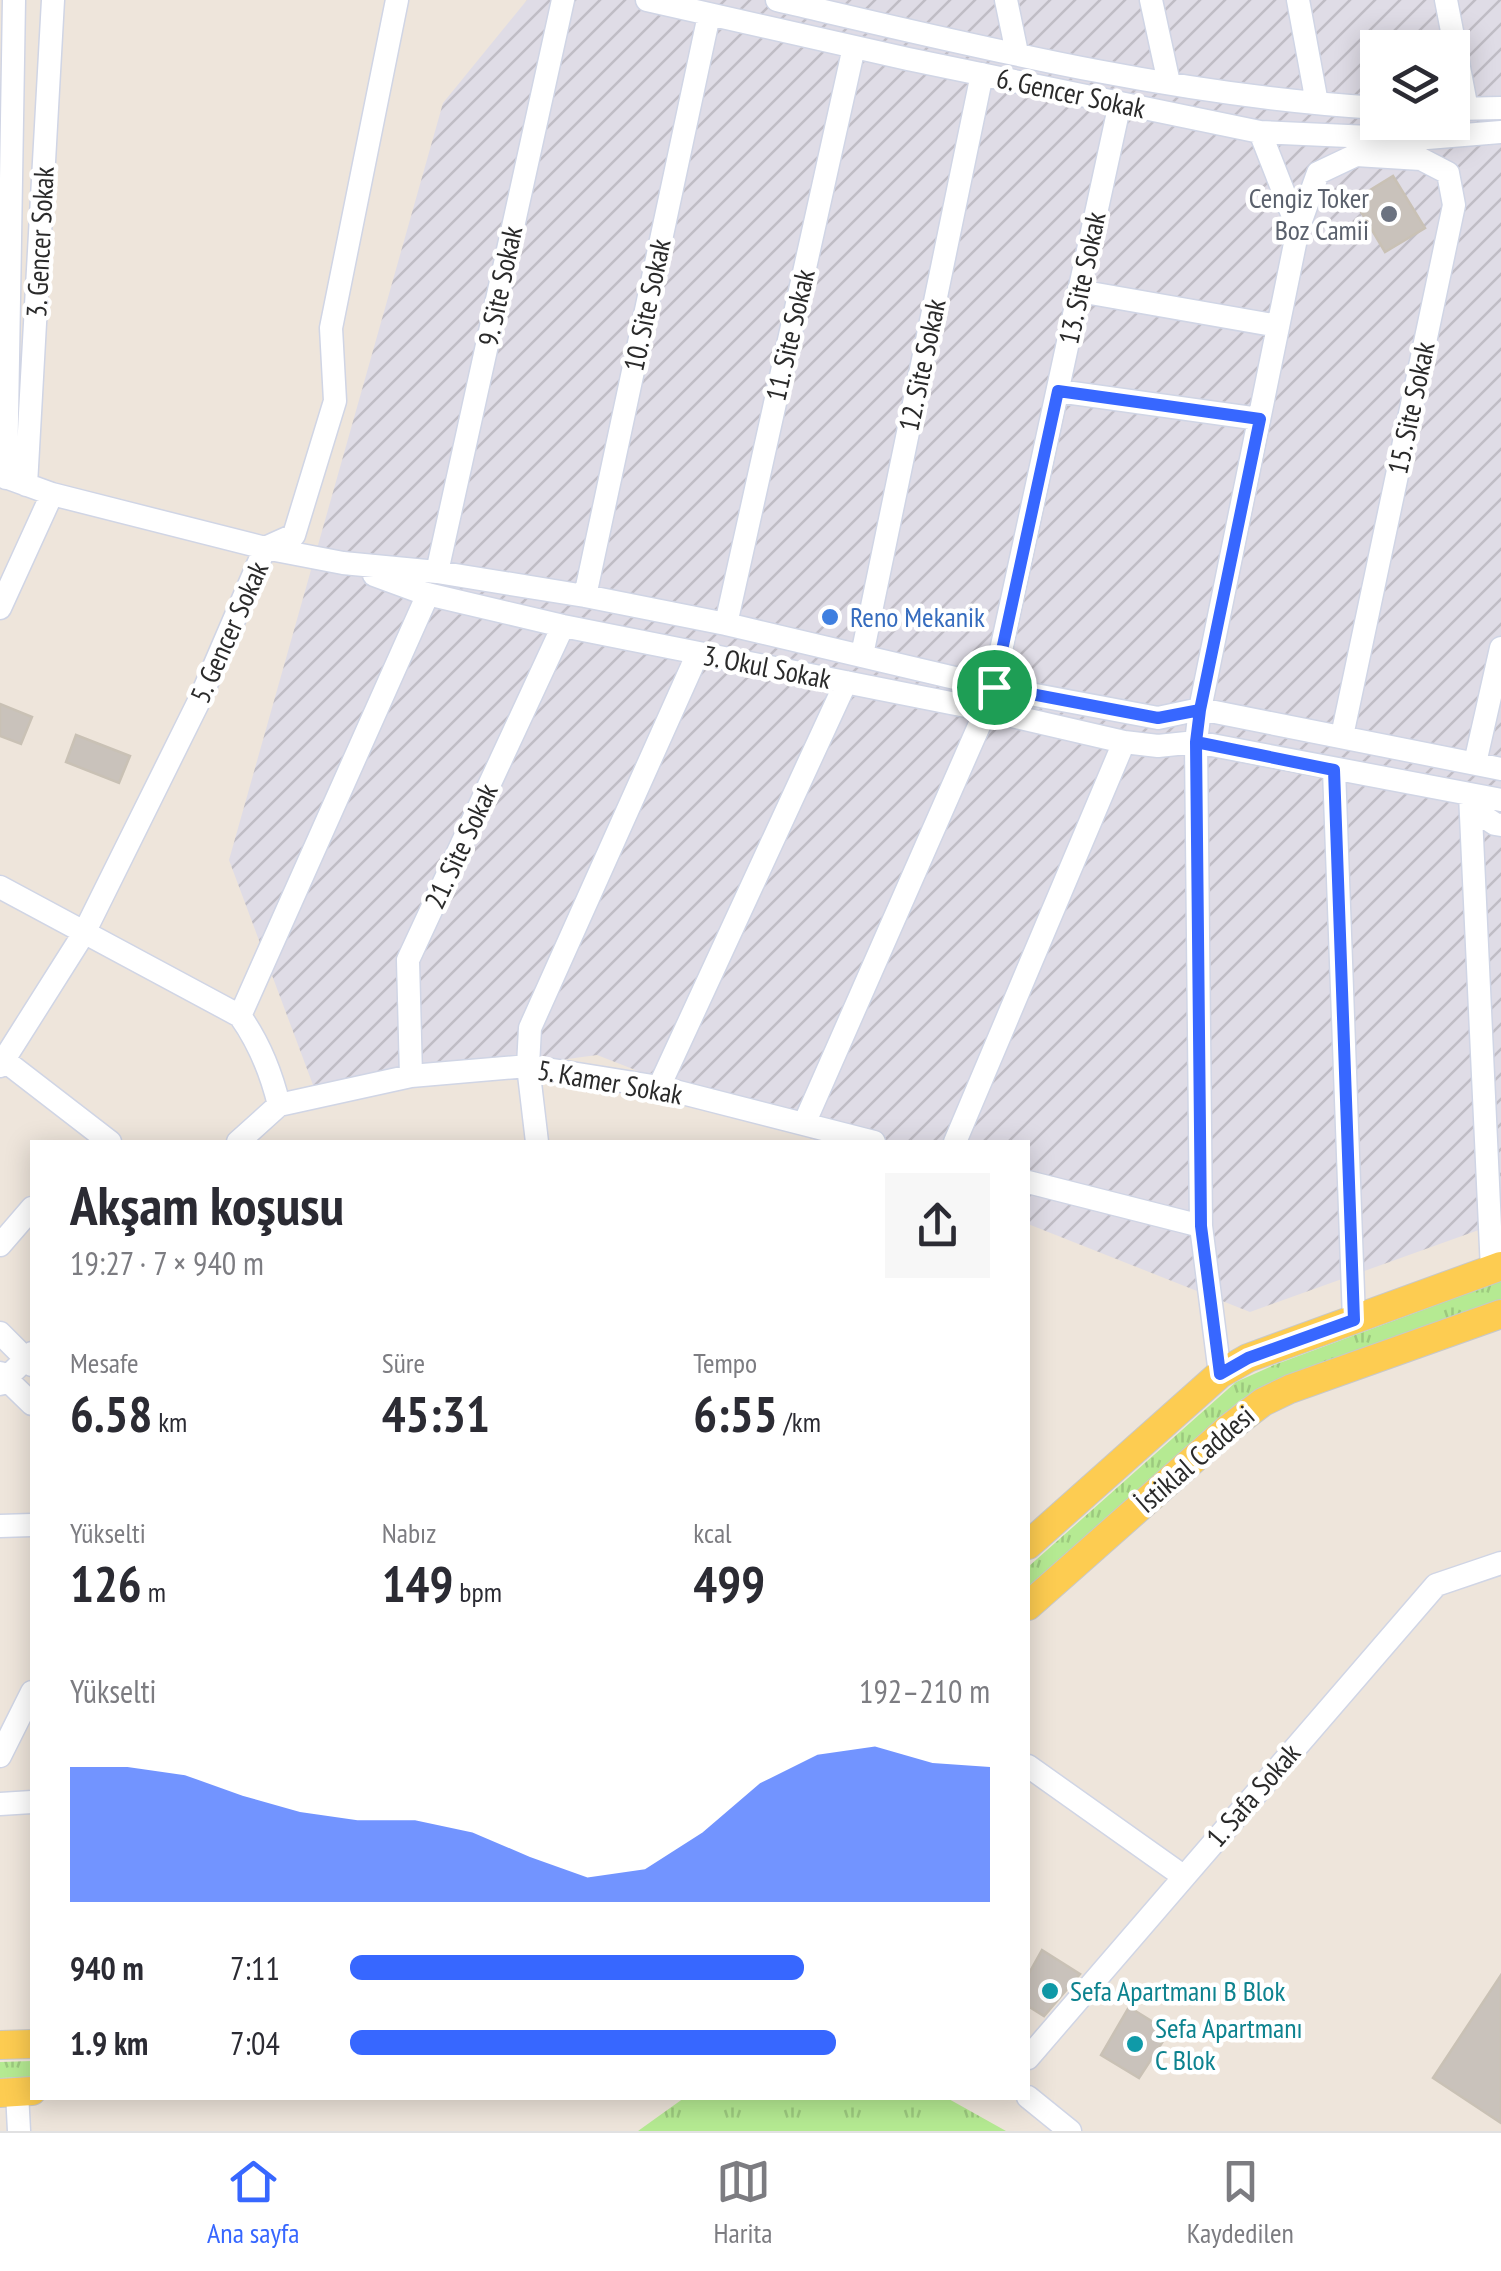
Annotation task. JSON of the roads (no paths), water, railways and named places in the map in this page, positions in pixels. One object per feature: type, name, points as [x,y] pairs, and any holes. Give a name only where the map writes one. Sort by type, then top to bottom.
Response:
[{"type":"main road","name":"İstiklal Caddesi","points":[[1030,1542],[1220,1374],[1248,1358],[1497,1268]]},
{"type":"main road","name":"İstiklal Caddesi","points":[[1030,1604],[1262,1402],[1501,1314]]},
{"type":"main road","points":[[0,2045],[30,2044]]},
{"type":"street","points":[[11,479],[6,154],[14,0]]},
{"type":"street","name":"3. Gencer Sokak","points":[[11,479],[54,0]]},
{"type":"street","name":"5. Gencer Sokak","points":[[3,1063],[84,933],[200,699],[266,548],[294,536],[335,400],[331,328],[397,0]]},
{"type":"street","name":"9. Site Sokak","points":[[240,1016],[432,583],[563,0]]},
{"type":"street","name":"6. Gencer Sokak","points":[[647,0],[1120,103],[1350,146],[1501,132]]},
{"type":"street","name":"6. Gencer Sokak","points":[[777,0],[862,10],[1017,53],[1169,83],[1266,100],[1360,107]]},
{"type":"street","points":[[1006,0],[1017,53]]},
{"type":"street","points":[[1151,0],[1169,83]]},
{"type":"street","points":[[1298,0],[1317,103]]},
{"type":"street","points":[[1446,0],[1450,30]]},
{"type":"street","name":"10. Site Sokak","points":[[585,596],[709,15]]},
{"type":"street","name":"11. Site Sokak","points":[[726,624],[854,47]]},
{"type":"street","name":"12. Site Sokak","points":[[862,655],[982,74]]},
{"type":"street","name":"13. Site Sokak","points":[[994,687],[1120,103]]},
{"type":"street","points":[[1470,109],[1501,108]]},
{"type":"street","points":[[1260,132],[1298,229]]},
{"type":"street","points":[[1220,1374],[1201,1226],[1196,742],[1298,229],[1318,174],[1350,146]]},
{"type":"street","name":"15. Site Sokak","points":[[1342,736],[1454,205],[1448,172],[1421,159],[1350,146]]},
{"type":"street","points":[[1079,291],[1278,326]]},
{"type":"street","points":[[1058,391],[1260,419]]},
{"type":"street","name":"3. Okul Sokak","points":[[11,479],[52,494],[266,548],[432,583],[563,626],[986,710],[1124,742],[1158,746],[1196,742],[1471,801],[1501,800]]},
{"type":"street","points":[[0,608],[52,494]]},
{"type":"street","name":"3. Okul Sokak","points":[[432,583],[585,596],[726,624],[994,687],[1158,718],[1200,710],[1501,769]]},
{"type":"street","name":"21. Site Sokak","points":[[411,1076],[408,960],[563,626]]},
{"type":"street","points":[[1475,763],[1501,648]]},
{"type":"street","points":[[537,1140],[528,1066],[530,1028],[698,653]]},
{"type":"street","points":[[660,1087],[846,682]]},
{"type":"street","points":[[804,1124],[986,710]]},
{"type":"street","points":[[956,1140],[1124,742]]},
{"type":"street","points":[[1334,770],[1354,1320]]},
{"type":"street","points":[[1471,801],[1501,825]]},
{"type":"street","points":[[1471,801],[1497,1268]]},
{"type":"street","points":[[0,887],[240,1016],[271,1072],[279,1105]]},
{"type":"street","points":[[3,1063],[99,1139]]},
{"type":"street","name":"5. Kamer Sokak","points":[[240,1140],[279,1105],[411,1076],[528,1066],[660,1087],[866,1140]]},
{"type":"street","points":[[1030,1183],[1201,1226]]},
{"type":"street","points":[[0,1244],[30,1210]]},
{"type":"street","points":[[0,1333],[30,1360],[2,1379],[30,1402]]},
{"type":"street","points":[[2,1531],[30,1525]]},
{"type":"street","name":"1. Safa Sokak","points":[[1030,2056],[1436,1585],[1501,1562]]},
{"type":"street","points":[[0,1756],[30,1696]]},
{"type":"street","points":[[1030,1767],[1183,1876]]},
{"type":"street","points":[[0,1804],[30,1802]]},
{"type":"street","points":[[16,2092],[19,2131]]},
{"type":"street","points":[[1030,2100],[1070,2131]]},
{"type":"place","name":"Cengiz Toker Boz Camii","points":[[1389,214]]},
{"type":"place","name":"Reno Mekanik","points":[[830,617]]},
{"type":"place","name":"Sefa Apartmanı B Blok","points":[[1050,1991]]},
{"type":"place","name":"Sefa Apartmanı C Blok","points":[[1135,2044]]}]
